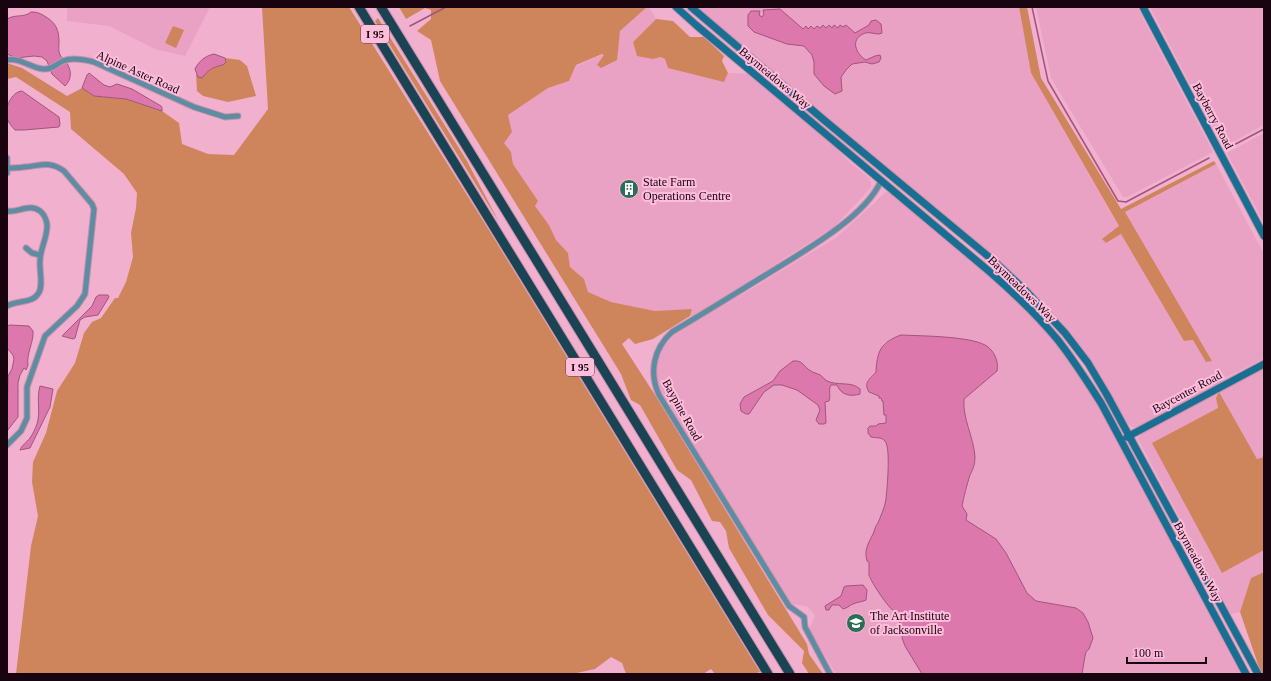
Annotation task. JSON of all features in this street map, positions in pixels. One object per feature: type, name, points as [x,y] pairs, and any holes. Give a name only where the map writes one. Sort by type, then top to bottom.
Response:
[{"type":"highway","name":"I 95","points":[[359,7],[768,674]]},
{"type":"highway","name":"I 95","points":[[382,8],[790,674]]},
{"type":"street","name":"Baymeadows Way","points":[[676,7],[696,26],[1005,285],[1032,311],[1057,339],[1101,403],[1246,674]]},
{"type":"street","name":"Baymeadows Way","points":[[691,7],[995,262],[1033,298],[1064,333],[1095,375],[1130,435],[1258,674]]},
{"type":"street","name":"Bayberry Road","points":[[1143,7],[1264,236]]},
{"type":"street","name":"Alpine Aster Road","points":[[7,60],[10,59],[43,69],[49,69],[63,61],[90,61],[194,107],[225,117],[238,116]]},
{"type":"street","points":[[7,158],[7,170],[47,164],[59,167],[94,208],[85,294],[77,306],[49,333],[43,342],[27,387],[27,418],[21,431],[7,445]]},
{"type":"street","name":"Baypine Road","points":[[830,674],[804,627],[804,617],[789,606],[660,395],[654,382],[654,366],[659,348],[667,336],[830,234],[866,202],[877,190],[881,181]]},
{"type":"street","points":[[7,211],[12,212],[31,207],[40,210],[47,223],[47,229],[40,255],[40,286],[38,295],[30,300],[14,302],[7,306]]},
{"type":"street","points":[[26,248],[32,253],[40,255]]},
{"type":"street","points":[[1057,339],[1064,333]]},
{"type":"street","name":"Baycenter Road","points":[[1120,440],[1264,364]]},
{"type":"shaded area","points":[[67,7],[210,7],[185,56],[155,49],[109,26],[67,21]]},
{"type":"shaded area","points":[[262,7],[349,7],[487,227],[760,672],[754,674],[715,674],[711,669],[703,674],[626,674],[622,663],[611,657],[595,669],[572,674],[16,674],[31,546],[38,516],[32,482],[33,462],[46,433],[57,391],[75,363],[84,333],[92,322],[101,318],[115,298],[118,298],[126,282],[133,257],[131,233],[136,208],[137,193],[124,174],[71,129],[70,112],[16,77],[7,79],[7,63],[22,68],[67,96],[82,88],[94,96],[126,99],[162,111],[179,123],[182,144],[208,154],[234,155],[268,109]]},
{"type":"shaded area","points":[[399,7],[647,7],[620,31],[617,60],[601,68],[597,65],[604,55],[602,54],[576,65],[569,81],[548,88],[508,115],[512,132],[504,143],[511,152],[513,164],[538,201],[535,206],[549,225],[556,240],[568,253],[570,267],[584,279],[588,292],[611,302],[655,311],[692,309],[690,316],[653,339],[635,344],[629,338],[622,344],[657,398],[807,644],[809,654],[823,674],[809,674],[802,663],[804,651],[768,615],[729,548],[726,531],[720,522],[712,521],[691,480],[677,470],[640,405],[631,400],[621,374],[440,81],[431,40],[417,31],[431,19],[431,10],[425,8],[406,19]]},
{"type":"shaded area","points":[[647,7],[649,7],[656,19],[633,42],[653,59],[661,57],[724,82],[728,73],[748,74],[833,144],[847,160],[869,178],[871,182],[871,187],[867,192],[834,227],[693,316],[690,316],[692,310],[655,311],[611,302],[588,292],[584,279],[570,267],[568,253],[556,240],[549,225],[535,206],[538,201],[513,164],[511,152],[503,143],[512,132],[508,115],[548,88],[569,81],[576,66],[603,54],[604,55],[619,39],[620,31]]},
{"type":"shaded area","points":[[695,7],[1019,7],[1031,73],[1119,227],[1103,239],[1106,243],[1121,234],[1184,341],[1193,340],[1212,361],[1125,212],[1216,164],[1264,254],[1264,358],[1223,379],[1222,383],[1139,427],[1132,427],[1126,422],[1101,378],[1076,343],[1055,317],[1023,283]]},
{"type":"shaded area","points":[[1019,7],[1027,7],[1041,78],[1121,209],[1214,161],[1216,164],[1125,212],[1212,361],[1206,362],[1193,340],[1184,341],[1121,234],[1106,243],[1102,239],[1119,226],[1031,73]]},
{"type":"shaded area","points":[[1036,7],[1137,7],[1213,152],[1127,197],[1123,197],[1051,78]]},
{"type":"shaded area","points":[[1150,7],[1264,7],[1264,125],[1223,147]]},
{"type":"shaded area","points":[[780,9],[803,29],[806,26],[808,29],[811,26],[814,29],[817,26],[820,28],[823,25],[826,28],[829,25],[832,28],[834,25],[838,28],[840,25],[843,27],[846,25],[855,33],[869,25],[871,21],[876,20],[881,24],[882,33],[865,33],[857,40],[856,47],[859,54],[866,60],[880,55],[881,58],[879,62],[872,64],[865,62],[852,64],[841,77],[842,91],[835,94],[824,86],[814,74],[814,62],[812,55],[804,46],[787,44],[754,32],[748,26],[748,15],[751,11],[760,11],[759,15],[762,17],[764,14],[763,10]]},
{"type":"shaded area","points":[[31,12],[38,13],[49,19],[58,30],[59,53],[68,65],[70,71],[69,80],[65,86],[52,74],[47,61],[42,57],[34,56],[16,58],[7,54],[7,19]]},
{"type":"shaded area","points":[[378,18],[467,161],[499,222],[375,21]]},
{"type":"shaded area","points":[[656,19],[673,21],[690,37],[704,37],[724,56],[722,61],[728,73],[724,82],[668,68],[665,59],[661,57],[653,59],[637,56],[633,42]]},
{"type":"shaded area","points":[[173,26],[184,30],[176,48],[165,43]]},
{"type":"shaded area","points":[[214,54],[225,58],[226,62],[223,65],[211,69],[202,78],[198,77],[195,69],[200,61]]},
{"type":"shaded area","points":[[225,58],[240,60],[247,66],[256,96],[228,102],[203,96],[197,91],[196,73],[198,77],[213,67],[223,65],[226,62]]},
{"type":"shaded area","points":[[89,73],[104,85],[110,87],[117,84],[132,89],[161,106],[162,111],[126,99],[94,96],[82,88]]},
{"type":"shaded area","points":[[22,91],[59,117],[59,127],[15,130],[10,124],[6,114],[9,102],[15,94]]},
{"type":"shaded area","points":[[1264,133],[1264,223],[1227,153]]},
{"type":"shaded area","points":[[886,192],[892,193],[1014,297],[1065,354],[1097,402],[1242,674],[1082,674],[1088,622],[1083,613],[1036,601],[1027,593],[1006,553],[996,539],[966,520],[967,514],[962,506],[975,465],[972,438],[964,410],[964,399],[997,371],[996,357],[994,353],[989,348],[963,339],[901,335],[891,338],[883,344],[877,358],[876,371],[867,380],[866,384],[869,392],[879,396],[883,401],[884,415],[886,415],[886,424],[870,426],[867,431],[885,440],[889,457],[886,500],[872,536],[869,576],[892,611],[895,612],[903,630],[902,638],[905,646],[922,674],[836,674],[809,629],[815,616],[806,606],[791,604],[662,393],[656,377],[657,363],[663,347],[675,335],[837,237]]},
{"type":"shaded area","points":[[99,295],[108,295],[109,297],[98,315],[85,317],[80,320],[75,338],[73,339],[62,336],[92,306],[96,297]]},
{"type":"shaded area","points":[[7,326],[29,326],[33,331],[33,335],[28,357],[28,365],[26,370],[24,368],[20,375],[18,383],[18,417],[7,431],[8,376],[12,369],[14,359],[13,355],[7,348]]},
{"type":"shaded area","points":[[901,335],[944,337],[977,342],[988,347],[995,356],[997,371],[964,399],[966,420],[973,442],[975,457],[962,506],[967,514],[966,520],[996,539],[1006,553],[1027,593],[1036,601],[1076,608],[1083,613],[1088,622],[1093,638],[1089,649],[1086,652],[1082,674],[922,674],[905,646],[902,638],[903,630],[895,612],[885,601],[870,578],[869,562],[867,561],[866,554],[868,544],[884,508],[888,478],[887,445],[884,440],[871,437],[868,433],[868,428],[870,426],[886,423],[883,401],[879,398],[879,396],[869,392],[867,389],[867,383],[876,372],[881,348],[889,341]]},
{"type":"shaded area","points":[[793,361],[801,363],[813,372],[821,375],[827,381],[853,385],[860,389],[860,394],[849,395],[843,393],[837,385],[831,385],[829,401],[825,402],[826,423],[824,424],[819,424],[816,420],[820,410],[818,405],[797,390],[782,385],[774,385],[764,392],[749,414],[741,411],[740,404],[744,397],[773,381],[780,371]]},
{"type":"shaded area","points":[[1264,367],[1264,457],[1257,460],[1216,398],[1218,408],[1222,573],[1264,550],[1264,572],[1251,578],[1240,612],[1231,614],[1138,439],[1142,433]]},
{"type":"shaded area","points":[[40,386],[53,389],[50,407],[30,448],[20,450],[29,440],[37,424],[39,414],[38,396]]},
{"type":"shaded area","points":[[1219,392],[1257,459],[1264,457],[1264,550],[1222,573],[1152,443],[1218,408],[1216,398]]},
{"type":"shaded area","points":[[1264,572],[1264,674],[1262,674],[1240,612],[1251,578]]},
{"type":"shaded area","points":[[863,585],[867,590],[866,600],[855,603],[843,609],[839,605],[832,605],[829,610],[826,610],[825,606],[841,596],[844,587]]},
{"type":"waterway","points":[[410,26],[446,7]]},
{"type":"waterway","points":[[1032,7],[1048,81],[1118,201],[1126,202],[1209,158]]},
{"type":"waterway","points":[[1230,147],[1264,129]]},
{"type":"place","name":"State Farm Operations Centre","points":[[629,189]]},
{"type":"place","name":"The Art Institute of Jacksonville","points":[[856,623]]}]
